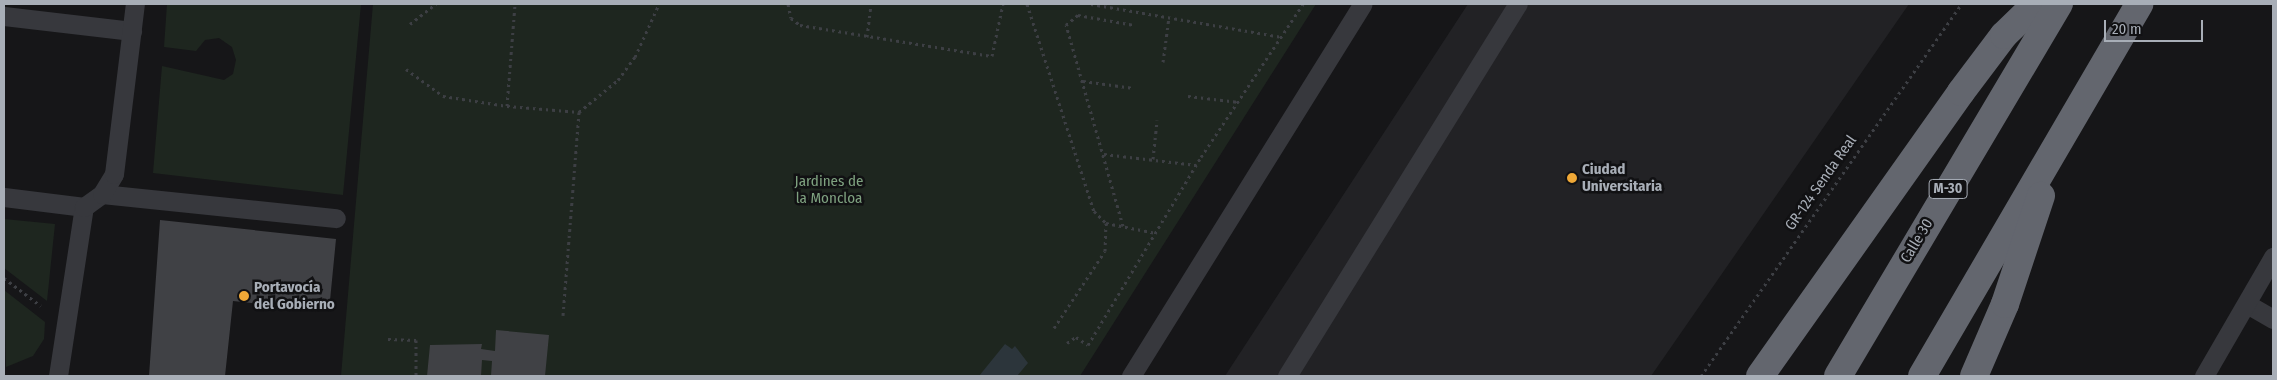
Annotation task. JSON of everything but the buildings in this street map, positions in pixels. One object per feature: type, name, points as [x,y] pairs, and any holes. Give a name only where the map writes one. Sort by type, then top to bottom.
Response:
[{"type":"highway","points":[[1760,376],[1961,92],[2004,35],[2036,4]]},
{"type":"highway","name":"Calle 30","points":[[1838,376],[2059,4]]},
{"type":"highway","points":[[1922,376],[2139,4]]},
{"type":"highway","points":[[1976,372],[2004,304],[2060,140]]},
{"type":"lane","points":[[4,197],[84,207],[102,194],[114,174],[135,4]]},
{"type":"lane","points":[[1131,376],[1363,4]]},
{"type":"lane","points":[[1287,376],[1518,4]]},
{"type":"lane","points":[[4,16],[132,30]]},
{"type":"lane","points":[[102,194],[336,218]]},
{"type":"lane","points":[[58,376],[84,207]]},
{"type":"lane","points":[[2204,376],[2273,257]]},
{"type":"lane","points":[[2246,304],[2273,319]]},
{"type":"path","points":[[410,24],[436,4]]},
{"type":"path","points":[[507,106],[515,4]]},
{"type":"path","points":[[406,68],[443,96],[507,106],[579,112],[618,80],[635,57],[659,4]]},
{"type":"path","points":[[788,4],[791,18],[800,25],[992,56],[1003,4]]},
{"type":"path","points":[[867,36],[871,4]]},
{"type":"path","points":[[1027,4],[1078,174],[1094,211],[1106,223],[1156,233]]},
{"type":"path","points":[[1091,4],[1282,37]]},
{"type":"path","points":[[1067,343],[1076,337],[1088,345],[1196,165],[1303,4]]},
{"type":"path","name":"GR-124 Senda Real","points":[[1700,376],[1962,4]]},
{"type":"path","points":[[1122,226],[1068,20],[1078,15],[1134,25]]},
{"type":"path","points":[[1163,62],[1169,18]]},
{"type":"path","points":[[1083,81],[1134,88]]},
{"type":"path","points":[[1188,96],[1239,102]]},
{"type":"path","points":[[563,315],[579,112]]},
{"type":"path","points":[[1153,159],[1157,120]]},
{"type":"path","points":[[1104,154],[1196,165]]},
{"type":"path","points":[[1054,328],[1105,251],[1106,223]]},
{"type":"path","points":[[4,278],[66,324]]},
{"type":"path","points":[[388,339],[416,340],[416,376]]},
{"type":"shaded area","name":"Ciudad Universitaria","points":[[1468,4],[1909,4],[1651,376],[1225,376]]},
{"type":"shaded area","points":[[1005,344],[1012,349],[1015,346],[1028,363],[1017,376],[979,376]]},
{"type":"green space","points":[[167,4],[361,4],[343,195],[153,173],[162,66],[224,80],[233,74],[236,60],[232,47],[219,38],[205,40],[196,51],[164,47]]},
{"type":"green space","name":"Jardines de la Moncloa","points":[[373,4],[1316,4],[1080,376],[341,376]]},
{"type":"green space","points":[[4,219],[55,224],[47,301],[4,268]]},
{"type":"green space","points":[[4,290],[45,322],[44,339],[33,356],[6,367]]},
{"type":"place","name":"Ciudad Universitaria","points":[[1572,178]]},
{"type":"place","name":"Portavocía del Gobierno","points":[[244,296]]}]
